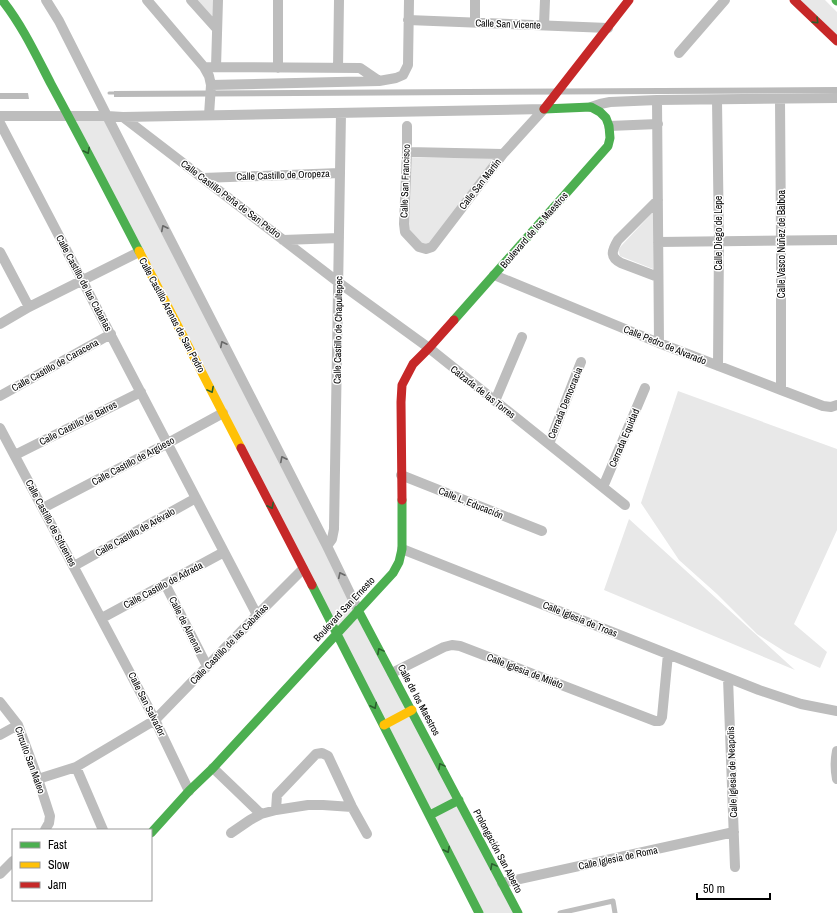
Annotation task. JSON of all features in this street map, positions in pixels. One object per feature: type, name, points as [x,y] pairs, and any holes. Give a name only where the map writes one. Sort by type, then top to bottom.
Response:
[{"type":"main road","name":"Calle Castillo Arenas de San Pedro","points":[[2,0],[22,28],[69,116],[337,634]]},
{"type":"main road","points":[[544,108],[629,0]]},
{"type":"main road","points":[[794,0],[837,41]]},
{"type":"main road","points":[[544,108],[591,107],[600,112],[606,118],[609,126]]},
{"type":"main road","name":"Boulevard de los Maestros","points":[[429,348],[608,146],[610,138],[609,126]]},
{"type":"main road","name":"Boulevard San Ernesto","points":[[152,832],[393,573],[399,562],[402,549],[402,385],[413,364],[429,348]]},
{"type":"main road","name":"Calle de los Maestros","points":[[358,610],[459,800]]},
{"type":"main road","points":[[337,634],[479,913]]},
{"type":"main road","points":[[384,725],[412,710]]},
{"type":"main road","points":[[430,815],[459,800]]},
{"type":"main road","name":"Prolongación San Alberto","points":[[459,800],[518,913]]},
{"type":"street","points":[[46,0],[59,21],[327,546],[358,610]]},
{"type":"street","points":[[147,0],[204,67],[209,76],[209,115]]},
{"type":"street","points":[[191,0],[217,29]]},
{"type":"street","points":[[216,67],[218,0]]},
{"type":"street","points":[[278,0],[278,68]]},
{"type":"street","points":[[338,68],[339,0]]},
{"type":"street","points":[[210,92],[379,81],[396,78],[403,75],[408,65],[409,0]]},
{"type":"street","points":[[474,23],[475,0]]},
{"type":"street","points":[[544,26],[545,0]]},
{"type":"street","points":[[679,53],[725,0]]},
{"type":"street","name":"Calle San Vicente","points":[[408,20],[608,28]]},
{"type":"street","points":[[204,67],[360,68],[379,81]]},
{"type":"street","points":[[591,107],[610,102],[658,100],[837,98]]},
{"type":"street","name":"Calle Vasco Núñez de Balboa","points":[[780,99],[782,241],[781,390]]},
{"type":"street","points":[[658,100],[659,343]]},
{"type":"street","name":"Calle Diego de Lepe","points":[[717,100],[719,242],[718,366]]},
{"type":"street","points":[[0,116],[123,117],[544,108]]},
{"type":"street","points":[[503,154],[544,108]]},
{"type":"street","name":"Calle Castillo de Chapultepec","points":[[327,546],[332,539],[334,529],[341,113]]},
{"type":"street","name":"Calle Castillo Peña de San Pedro","points":[[123,117],[338,282]]},
{"type":"street","name":"Calle Castillo de las Cabañas","points":[[0,123],[168,443]]},
{"type":"street","points":[[609,126],[658,124]]},
{"type":"street","name":"Calle San Francisco","points":[[407,126],[405,232],[419,247],[426,249]]},
{"type":"street","name":"Calle San Martín","points":[[407,152],[503,154]]},
{"type":"street","name":"Calle San Martín","points":[[426,249],[432,247],[503,154]]},
{"type":"street","name":"Calle Castillo de Oropeza","points":[[203,178],[340,173]]},
{"type":"street","points":[[658,200],[618,240],[613,248],[612,254],[616,260],[621,263],[658,277]]},
{"type":"street","points":[[283,240],[339,238]]},
{"type":"street","points":[[658,242],[837,240]]},
{"type":"street","points":[[0,252],[29,307]]},
{"type":"street","points":[[0,324],[29,307],[139,252]]},
{"type":"street","name":"Calle Pedro de Alvarado","points":[[494,275],[659,343],[823,406],[831,407],[837,405]]},
{"type":"street","name":"Calzada de las Torres","points":[[338,282],[429,348],[625,505]]},
{"type":"street","name":"Calle Castillo de Caracena","points":[[0,396],[110,334]]},
{"type":"street","points":[[495,401],[522,337]]},
{"type":"street","name":"Cerrada Democracia","points":[[549,444],[581,362]]},
{"type":"street","name":"Cerrada Equidad","points":[[603,487],[644,388]]},
{"type":"street","name":"Calle Castillo de Batres","points":[[15,454],[141,392]]},
{"type":"street","name":"Calle Castillo de Argüeso","points":[[43,508],[223,413]]},
{"type":"street","name":"Calle Castillo de Sifuentes","points":[[0,428],[102,618]]},
{"type":"street","points":[[168,443],[257,615]]},
{"type":"street","name":"Calle L. Educación","points":[[401,475],[542,530]]},
{"type":"street","name":"Calle Castillo de Arévalo","points":[[74,566],[196,498]]},
{"type":"street","name":"Calle Iglesia de Troas","points":[[402,549],[759,690],[801,704],[837,711]]},
{"type":"street","name":"Calle Castillo de Adrada","points":[[102,618],[224,552]]},
{"type":"street","name":"Calle Castillo de las Cabañas","points":[[38,779],[76,767],[156,720],[207,666],[304,569]]},
{"type":"street","name":"Calle de Almenar","points":[[165,584],[207,666]]},
{"type":"street","name":"Calle San Salvador","points":[[102,618],[156,720],[189,791]]},
{"type":"street","name":"Calle Iglesia de Mileto","points":[[392,673],[444,647],[452,645],[460,646],[655,721],[660,721],[662,717],[668,654]]},
{"type":"street","name":"Calle Iglesia de Neapolis","points":[[728,678],[735,867]]},
{"type":"street","name":"Circuito San Mateo","points":[[0,702],[18,725],[50,816],[47,826]]},
{"type":"street","points":[[0,735],[18,725]]},
{"type":"street","points":[[837,751],[835,770],[837,779]]},
{"type":"street","points":[[276,810],[277,795],[316,754],[322,753],[328,756],[352,807],[367,834]]},
{"type":"street","points":[[76,767],[103,829]]},
{"type":"street","points":[[213,768],[261,814]]},
{"type":"street","points":[[230,834],[261,814],[276,810],[308,805],[352,807]]},
{"type":"street","name":"Calle Iglesia de Roma","points":[[502,883],[734,832]]},
{"type":"street","points":[[0,874],[12,862]]},
{"type":"lane","points":[[560,913],[613,901],[615,913]]},
{"type":"shaded area","points":[[195,0],[214,0],[214,20]]},
{"type":"shaded area","points":[[800,0],[825,0],[837,12],[837,36]]},
{"type":"shaded area","points":[[837,87],[837,93],[114,97],[114,91]]},
{"type":"shaded area","points":[[0,93],[28,93],[29,99],[0,99]]},
{"type":"shaded area","points":[[72,118],[106,118],[514,913],[483,913]]},
{"type":"shaded area","points":[[410,158],[497,158],[431,244],[426,246],[420,243],[408,230]]},
{"type":"shaded area","points":[[654,211],[653,269],[620,256],[618,250]]},
{"type":"shaded area","points":[[678,391],[837,449],[837,530],[794,624],[827,652],[820,668],[787,653],[757,634],[717,594],[679,560],[641,503]]},
{"type":"shaded area","points":[[629,519],[795,670],[604,590]]},
{"type":"waterway","points":[[109,93],[117,93]]},
{"type":"traffic: fast","points":[[2,0],[28,40],[139,251]]},
{"type":"traffic: fast","points":[[454,320],[608,146],[610,138],[609,126],[606,118],[600,112],[591,107],[544,109]]},
{"type":"traffic: fast","points":[[152,832],[393,573],[399,562],[402,549],[402,500]]},
{"type":"traffic: fast","points":[[312,585],[479,913]]},
{"type":"traffic: fast","points":[[358,610],[518,913]]},
{"type":"traffic: fast","points":[[430,815],[459,800]]},
{"type":"traffic: slow","points":[[139,251],[241,448]]},
{"type":"traffic: slow","points":[[384,725],[412,710]]},
{"type":"traffic: jam","points":[[544,109],[629,0]]},
{"type":"traffic: jam","points":[[794,0],[837,41]]},
{"type":"traffic: jam","points":[[402,500],[402,385],[413,364],[454,320]]},
{"type":"traffic: jam","points":[[241,448],[312,585]]}]
